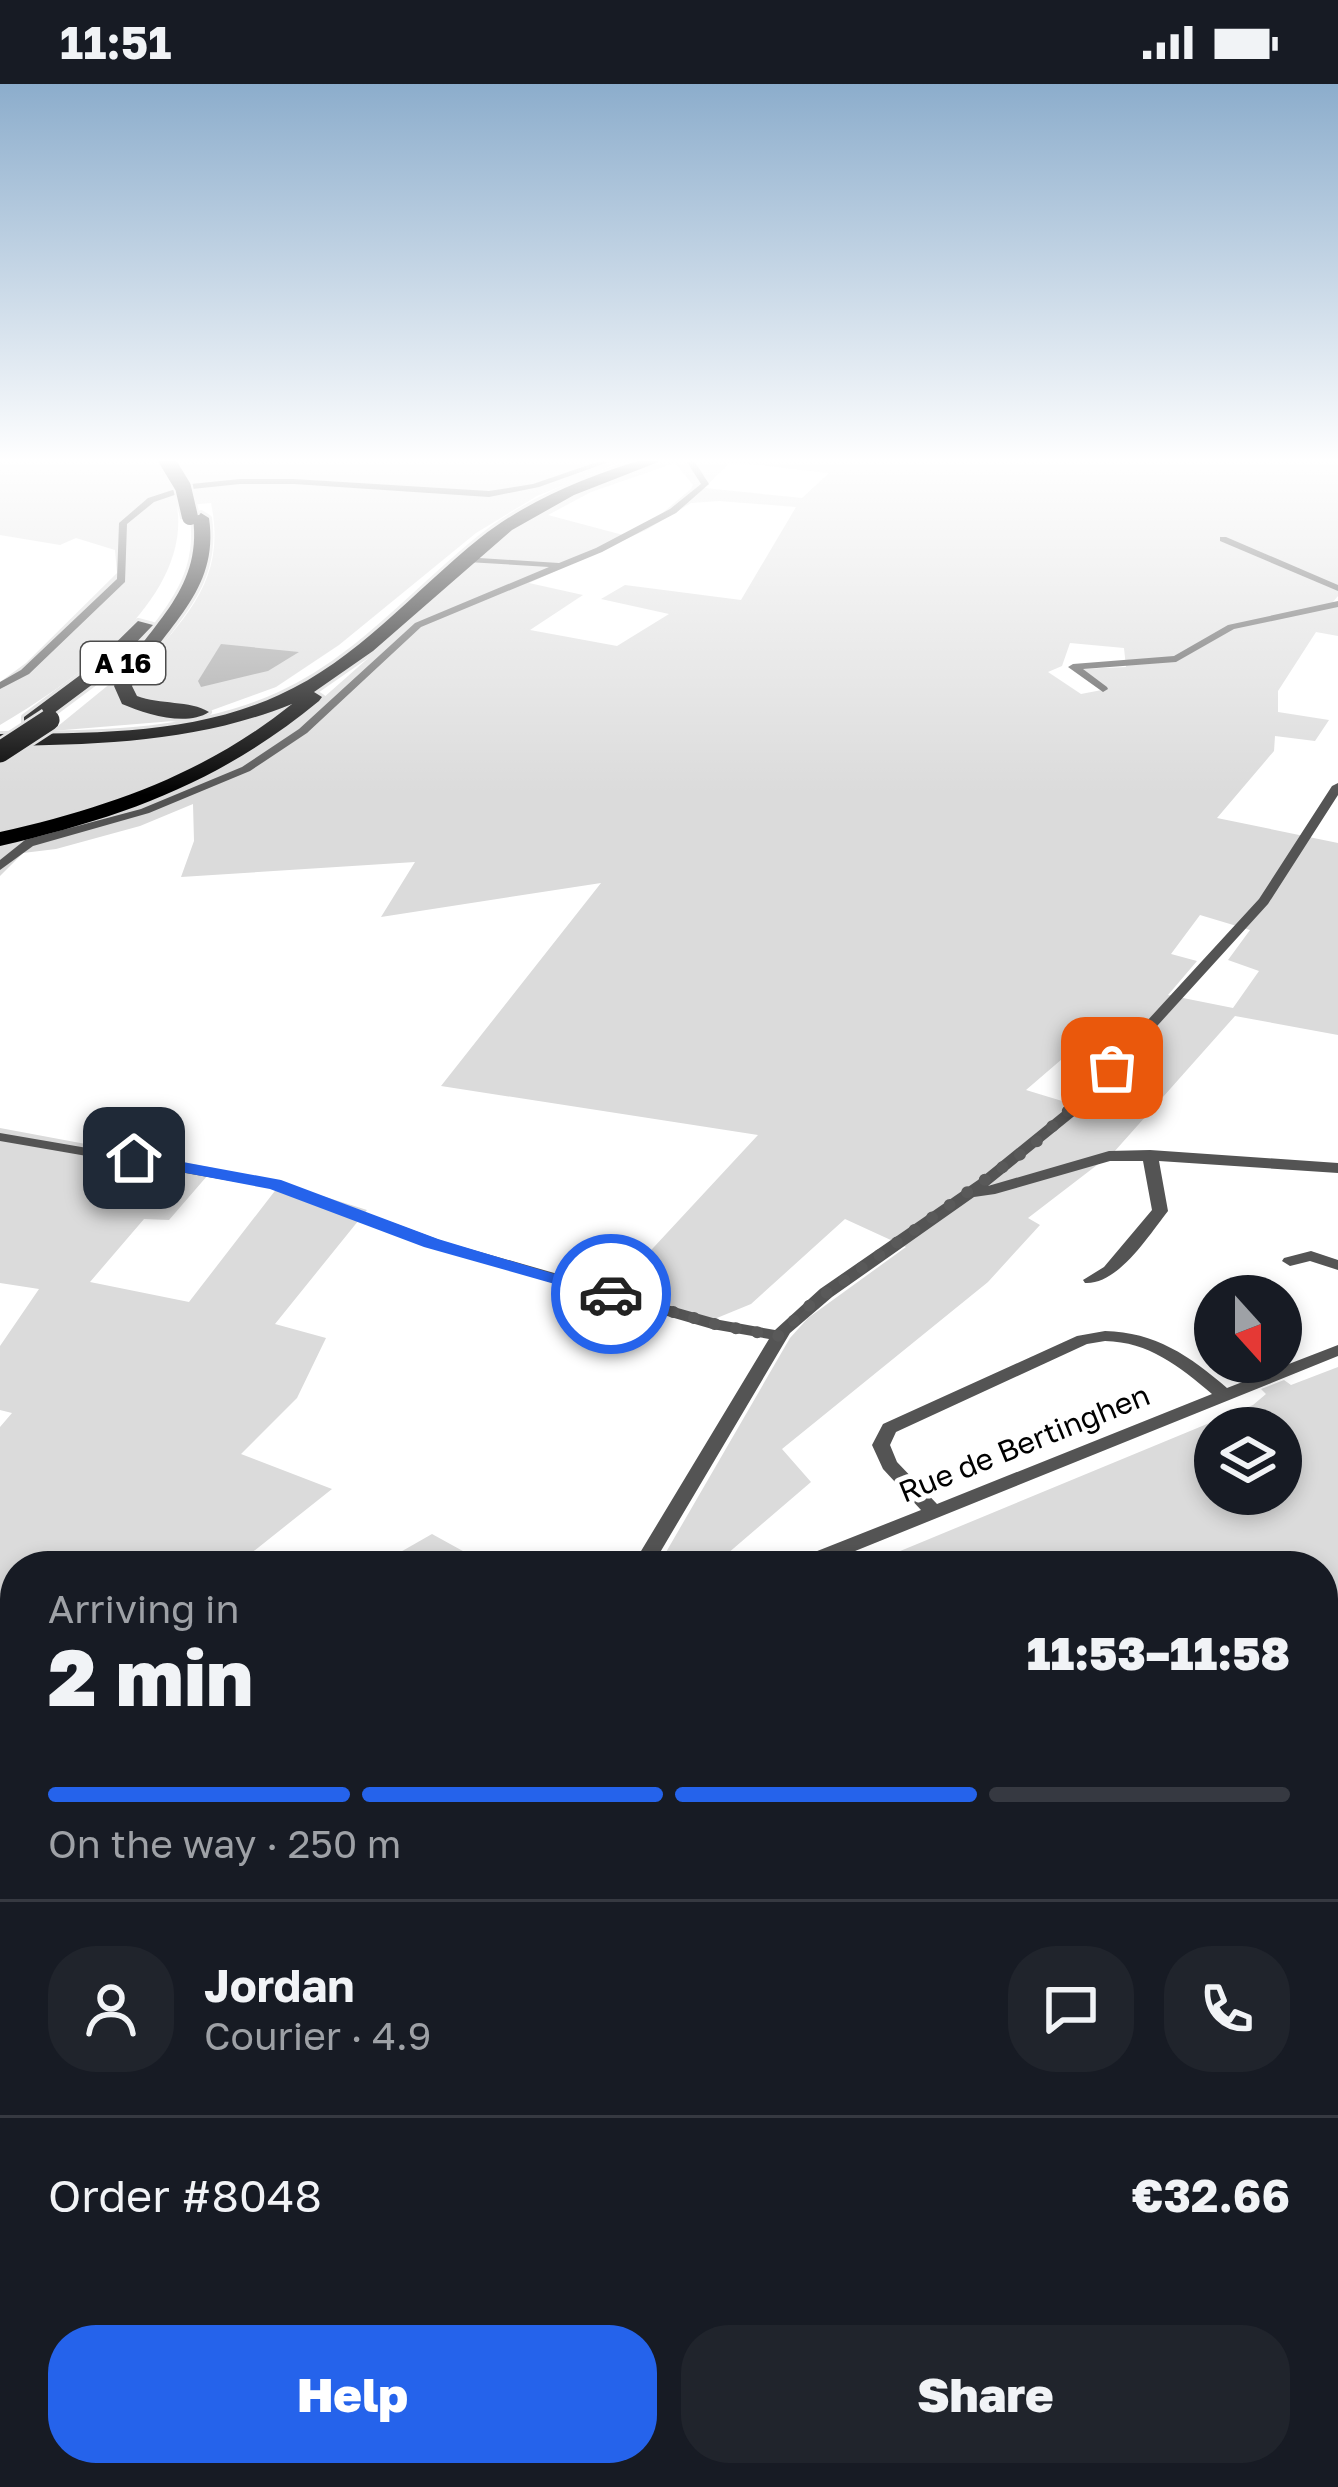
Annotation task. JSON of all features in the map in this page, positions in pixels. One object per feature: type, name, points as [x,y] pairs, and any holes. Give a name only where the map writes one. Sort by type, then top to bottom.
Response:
[{"type":"highway","name":"A 16","points":[[0,752],[121,650],[178,571]]},
{"type":"highway","name":"A 16","points":[[0,737],[118,667],[167,615],[191,571]]},
{"type":"highway","points":[[200,571],[125,680],[125,695],[135,704],[190,712],[246,703],[295,682],[379,624]]},
{"type":"highway","points":[[0,737],[134,732],[234,713],[302,684],[442,571]]},
{"type":"highway","points":[[0,737],[150,734],[250,713],[320,680],[453,571]]},
{"type":"highway","points":[[0,839],[135,804],[217,769],[281,725],[405,612]]},
{"type":"street","points":[[0,686],[26,672],[122,580],[122,571]]},
{"type":"street","points":[[0,866],[29,843],[145,811],[246,769],[319,718],[418,625],[549,571]]},
{"type":"street","points":[[1299,571],[1338,588]]},
{"type":"street","points":[[1103,689],[1073,667],[1176,658],[1231,627],[1338,604]]},
{"type":"street","points":[[651,1551],[778,1336],[811,1304],[971,1191],[1073,1110],[1264,901],[1338,786]]},
{"type":"street","points":[[0,1137],[275,1184],[431,1243],[718,1325],[778,1336]]},
{"type":"street","points":[[971,1191],[990,1191],[1088,1160],[1150,1155],[1338,1168]]},
{"type":"street","points":[[1091,1280],[1111,1270],[1160,1211],[1150,1155]]},
{"type":"street","points":[[1290,1261],[1311,1256],[1338,1265]]},
{"type":"street","points":[[934,1512],[885,1460],[881,1445],[889,1428],[1084,1340],[1106,1335],[1157,1344],[1224,1395]]},
{"type":"street","name":"Rue de Bertinghen","points":[[836,1551],[1338,1350]]},
{"type":"shaded area","points":[[167,571],[121,635],[60,687],[0,725],[0,682],[26,663],[117,573]]},
{"type":"shaded area","points":[[209,571],[429,571],[339,645],[276,687],[185,720],[52,731],[117,678],[135,678],[184,618]]},
{"type":"shaded area","points":[[467,571],[555,571],[529,583],[583,595],[530,630],[617,646],[669,614],[601,599],[625,585],[741,600],[758,571],[1338,571],[1338,596],[1333,602],[1338,606],[1338,636],[1316,632],[1278,691],[1278,712],[1329,720],[1315,741],[1275,736],[1274,751],[1217,818],[1338,843],[1338,1035],[1235,1016],[1114,1152],[1028,1218],[1040,1225],[988,1282],[782,1449],[811,1482],[730,1551],[667,1551],[790,1338],[808,1318],[906,1247],[845,1219],[751,1304],[712,1320],[615,1289],[758,1135],[441,1086],[601,883],[381,917],[415,862],[181,877],[194,841],[193,804],[140,826],[23,853],[0,876],[0,761],[28,743],[161,737],[291,702],[314,706]],"holes":[[[1070,643],[1124,648],[1126,667],[1081,669],[1107,689],[1081,694],[1048,672],[1062,666]],[[1200,915],[1250,930],[1228,960],[1259,971],[1233,1008],[1168,995],[1197,961],[1171,954]],[[1076,1047],[1127,1064],[1085,1108],[1026,1090]]]},
{"type":"shaded area","points":[[221,644],[299,652],[268,671],[201,687],[198,681]]},
{"type":"shaded area","points":[[0,1128],[214,1168],[169,1220],[144,1219],[90,1282],[189,1302],[281,1183],[367,1210],[275,1324],[326,1338],[297,1398],[241,1454],[332,1489],[254,1551],[0,1551],[0,1427],[12,1413],[0,1410],[0,1346],[39,1289],[0,1283]]},
{"type":"shaded area","points":[[1338,1367],[1338,1551],[900,1551],[1194,1429],[1194,1515],[1302,1515],[1302,1407],[1248,1407],[1266,1394],[1261,1389],[1276,1383],[1302,1383]]},
{"type":"shaded area","points":[[432,1534],[463,1551],[402,1551]]},
{"type":"way so far","points":[[611,1294],[718,1325],[778,1336],[811,1304],[1032,1146],[1112,1068]]},
{"type":"route","points":[[134,1158],[275,1184],[431,1243],[611,1294]]}]
